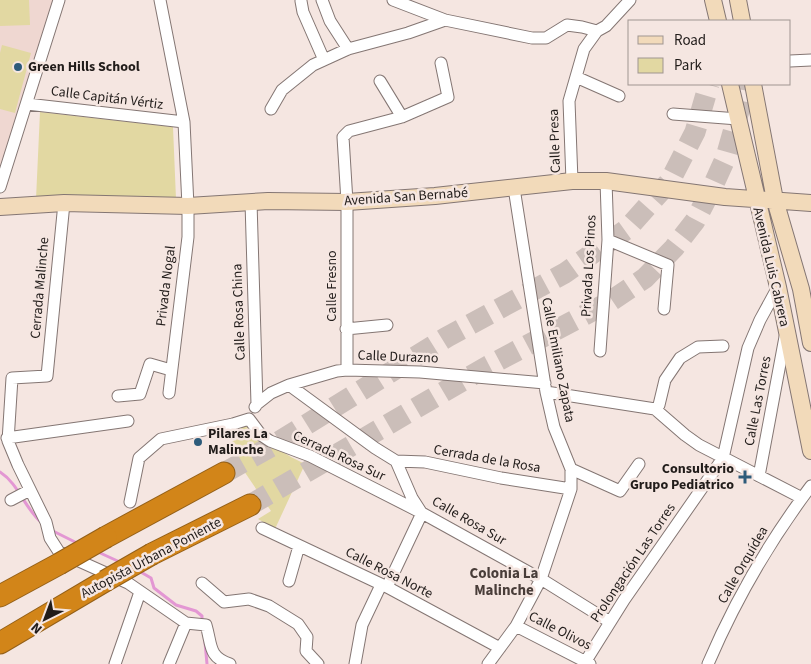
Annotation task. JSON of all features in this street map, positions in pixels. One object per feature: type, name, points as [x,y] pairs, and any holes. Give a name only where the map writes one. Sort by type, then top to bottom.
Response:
[{"type":"highway","points":[[0,596],[106,536],[224,473]]},
{"type":"highway","name":"Autopista Urbana Poniente","points":[[0,643],[152,554],[250,505]]},
{"type":"main road","points":[[714,0],[718,20]]},
{"type":"main road","points":[[738,0],[742,20]]},
{"type":"main road","name":"Avenida Luis Cabrera","points":[[730,85],[778,287],[811,451]]},
{"type":"main road","name":"Avenida Luis Cabrera","points":[[753,85],[775,200],[806,289],[811,343]]},
{"type":"main road","name":"Avenida San Bernabé","points":[[0,207],[64,204],[188,206],[251,202],[347,202],[435,196],[572,181],[606,182],[708,195],[811,203]]},
{"type":"street","points":[[0,187],[59,0]]},
{"type":"street","name":"Calle Capitán Vértiz","points":[[160,0],[184,122],[188,206]]},
{"type":"street","points":[[322,0],[330,21],[348,49]]},
{"type":"street","points":[[393,0],[445,20],[532,38],[546,38],[567,25],[597,31]]},
{"type":"street","name":"Calle Presa","points":[[572,181],[569,101],[584,50],[597,31],[606,26],[630,0]]},
{"type":"street","points":[[302,1],[303,12],[324,60]]},
{"type":"street","points":[[271,109],[282,90],[313,65],[348,49],[408,33],[445,20]]},
{"type":"street","points":[[791,61],[811,60]]},
{"type":"street","points":[[380,81],[402,117],[448,97],[441,63]]},
{"type":"street","points":[[576,77],[619,96]]},
{"type":"street","name":"Calle Capitán Vértiz","points":[[27,104],[184,122]]},
{"type":"street","points":[[673,114],[738,119]]},
{"type":"street","name":"Calle Fresno","points":[[347,370],[347,202],[343,140],[348,131],[402,117]]},
{"type":"street","name":"Privada Los Pinos","points":[[600,351],[608,240],[606,182]]},
{"type":"street","name":"Calle Emiliano Zapata","points":[[488,664],[516,626],[541,579],[571,489],[571,469],[554,427],[545,387],[514,188]]},
{"type":"street","name":"Calle Rosa China","points":[[249,419],[256,404],[251,202]]},
{"type":"street","name":"Cerrada Malinche","points":[[7,440],[12,378],[47,376],[64,204]]},
{"type":"street","name":"Privada Nogal","points":[[169,393],[188,237],[188,206]]},
{"type":"street","points":[[608,240],[668,265],[664,309]]},
{"type":"street","name":"Prolongación Las Torres","points":[[586,663],[610,622],[723,458],[748,348],[760,320],[778,287]]},
{"type":"street","points":[[346,329],[388,325]]},
{"type":"street","name":"Calle Las Torres","points":[[759,476],[786,333]]},
{"type":"street","points":[[723,346],[698,347],[680,358],[665,380],[659,405],[655,409],[685,435],[723,458],[802,498]]},
{"type":"street","points":[[118,396],[140,394],[150,364],[171,370]]},
{"type":"street","name":"Calle Durazno","points":[[256,404],[271,392],[289,385],[337,371],[347,370],[420,372],[545,387],[655,409]]},
{"type":"street","points":[[289,385],[396,461]]},
{"type":"street","points":[[130,502],[139,458],[161,439],[249,419]]},
{"type":"street","name":"Cerrada Rosa Sur","points":[[249,419],[261,435],[270,441],[310,456],[422,513]]},
{"type":"street","points":[[128,421],[7,440],[20,495],[46,522],[50,538],[59,552],[128,583],[140,592],[197,624],[212,652],[220,661],[230,664]]},
{"type":"street","name":"Cerrada de la Rosa","points":[[396,461],[425,462],[501,478],[571,489]]},
{"type":"street","name":"Calle Rosa Sur","points":[[396,461],[412,498],[422,513],[541,579],[610,622]]},
{"type":"street","points":[[571,469],[620,491],[639,464]]},
{"type":"street","name":"Calle Orquídea","points":[[708,664],[723,632],[766,555],[811,486]]},
{"type":"street","points":[[355,664],[362,625],[422,513]]},
{"type":"street","name":"Calle Rosa Norte","points":[[262,528],[384,586],[500,648]]},
{"type":"street","points":[[289,581],[300,546]]},
{"type":"street","points":[[202,583],[224,602],[249,600],[269,606],[298,624],[307,637],[306,651],[318,664]]},
{"type":"street","points":[[115,664],[140,592]]},
{"type":"street","points":[[169,664],[197,624]]},
{"type":"street","name":"Calle Olivos","points":[[516,626],[586,663]]},
{"type":"shaded area","name":"Green Hills School","points":[[0,0],[57,0],[0,179]]},
{"type":"green space","points":[[0,0],[29,0],[30,25],[0,26]]},
{"type":"green space","points":[[2,45],[31,53],[15,113],[0,109],[0,53]]},
{"type":"green space","points":[[40,112],[173,127],[176,199],[36,199]]},
{"type":"green space","points":[[247,422],[258,437],[305,464],[275,529],[258,519],[271,511],[227,446],[238,437],[236,427]]},
{"type":"waterway","points":[[0,472],[17,489],[42,523]]},
{"type":"waterway","points":[[53,531],[79,544]]},
{"type":"waterway","points":[[98,552],[122,563]]},
{"type":"waterway","points":[[139,571],[151,578],[154,588],[176,605],[196,611],[202,616],[202,621]]},
{"type":"waterway","points":[[205,642],[207,664]]},
{"type":"tunnel","points":[[224,473],[272,446],[447,337],[565,273],[627,229],[670,181],[695,132],[709,85]]},
{"type":"tunnel","points":[[250,505],[488,366],[611,301],[645,278],[674,248],[695,221],[712,188],[726,157],[739,111],[744,85]]},
{"type":"place","name":"Green Hills School","points":[[18,67]]},
{"type":"place","name":"Pilares La Malinche","points":[[198,442]]},
{"type":"place","name":"Consultorio Grupo Pediatrico","points":[[745,477]]},
{"type":"district","name":"Colonia La Malinche","points":[[504,582]]}]
